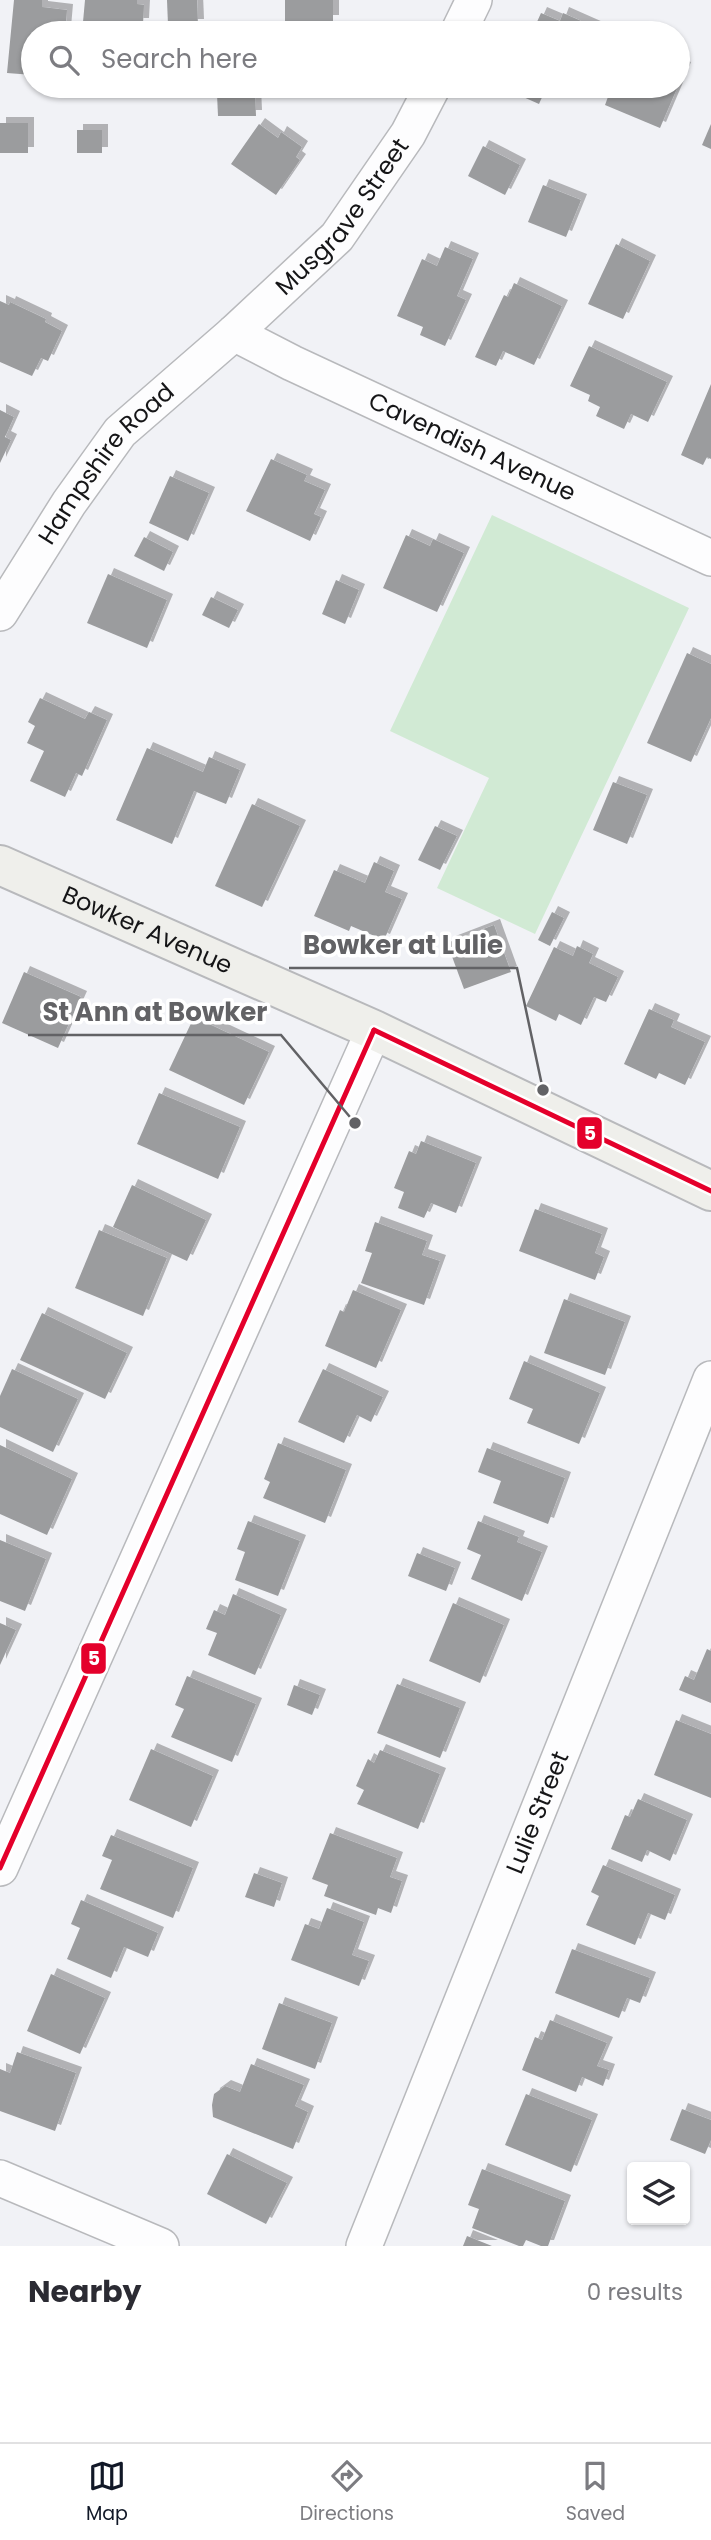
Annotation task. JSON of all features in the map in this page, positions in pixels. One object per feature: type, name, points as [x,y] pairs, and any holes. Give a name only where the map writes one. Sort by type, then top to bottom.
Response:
[{"type":"street","points":[[464,21],[474,0]]},
{"type":"street","name":"Musgrave Street","points":[[234,333],[337,237],[408,134],[427,98]]},
{"type":"street","name":"Cavendish Avenue","points":[[234,333],[292,363],[711,558]]},
{"type":"street","name":"Hampshire Road","points":[[0,613],[69,503],[120,432],[234,333]]},
{"type":"street","name":"Bowker Avenue","points":[[0,865],[374,1030],[711,1191]]},
{"type":"street","points":[[0,1868],[374,1030]]},
{"type":"street","name":"Lulie Street","points":[[364,2246],[711,1379]]},
{"type":"street","points":[[0,2178],[161,2246]]},
{"type":"green space","points":[[492,515],[689,608],[535,934],[437,888],[489,778],[390,731]]},
{"type":"building","points":[[14,0],[42,0],[42,7],[67,10],[66,21],[21,21],[21,74],[7,73]]},
{"type":"building","points":[[85,0],[137,0],[137,4],[144,5],[143,21],[83,21]]},
{"type":"building","points":[[167,0],[197,0],[198,21],[168,21]]},
{"type":"building","points":[[285,0],[333,0],[333,21],[285,21]]},
{"type":"building","points":[[541,13],[560,21],[537,21]]},
{"type":"building","points":[[563,13],[581,21],[560,21]]},
{"type":"building","points":[[217,98],[255,98],[256,116],[218,116]]},
{"type":"building","points":[[526,98],[542,98],[539,104]]},
{"type":"building","points":[[608,98],[673,98],[660,128],[605,105]]},
{"type":"building","points":[[0,123],[28,123],[28,153],[0,153]]},
{"type":"building","points":[[259,124],[278,138],[281,132],[302,147],[296,157],[300,160],[276,195],[231,164]]},
{"type":"building","points":[[711,124],[711,149],[702,145]]},
{"type":"building","points":[[77,130],[102,130],[102,153],[77,153]]},
{"type":"building","points":[[483,146],[520,165],[505,195],[468,176]]},
{"type":"building","points":[[543,185],[581,200],[566,237],[528,222]]},
{"type":"building","points":[[616,244],[650,261],[623,319],[588,304]]},
{"type":"building","points":[[445,247],[473,259],[457,296],[466,300],[445,346],[420,335],[423,327],[397,316],[422,259],[437,266]]},
{"type":"building","points":[[514,283],[562,306],[534,365],[503,351],[496,366],[475,357],[504,295],[508,297]]},
{"type":"building","points":[[0,301],[9,305],[10,302],[46,319],[45,322],[62,331],[48,361],[41,358],[32,376],[0,362]]},
{"type":"building","points":[[589,346],[667,382],[648,422],[631,414],[624,429],[596,416],[600,407],[588,401],[590,395],[570,386]]},
{"type":"building","points":[[711,384],[711,459],[707,457],[703,465],[681,455]]},
{"type":"building","points":[[0,410],[14,417],[5,437],[11,440],[0,463]]},
{"type":"building","points":[[271,459],[307,475],[304,481],[325,490],[314,514],[321,517],[310,541],[246,511]]},
{"type":"building","points":[[170,476],[209,493],[188,541],[149,523]]},
{"type":"building","points":[[406,535],[430,546],[433,539],[464,553],[437,612],[383,588]]},
{"type":"building","points":[[144,537],[173,552],[164,571],[134,556]]},
{"type":"building","points":[[108,574],[167,600],[147,648],[87,623]]},
{"type":"building","points":[[336,580],[359,590],[345,624],[322,614]]},
{"type":"building","points":[[211,597],[238,610],[229,628],[202,615]]},
{"type":"building","points":[[687,653],[711,664],[711,718],[691,762],[647,743]]},
{"type":"building","points":[[40,698],[85,719],[89,712],[107,720],[82,776],[76,773],[65,797],[30,781],[44,751],[27,743],[35,726],[28,722]]},
{"type":"building","points":[[147,748],[203,772],[209,757],[240,770],[226,804],[194,791],[172,844],[116,820]]},
{"type":"building","points":[[613,782],[647,795],[627,844],[593,830]]},
{"type":"building","points":[[252,804],[300,826],[262,907],[215,886]]},
{"type":"building","points":[[435,826],[457,836],[440,870],[418,860]]},
{"type":"building","points":[[374,862],[394,871],[385,892],[402,899],[384,940],[351,926],[349,931],[314,916],[334,870],[365,883]]},
{"type":"building","points":[[552,912],[564,918],[550,946],[538,940]]},
{"type":"building","points":[[494,925],[511,972],[464,989],[447,943]]},
{"type":"building","points":[[577,946],[593,954],[589,963],[618,977],[606,1002],[594,997],[581,1025],[559,1014],[556,1021],[526,1006],[554,947],[573,956]]},
{"type":"building","points":[[24,972],[81,997],[58,1048],[2,1023]]},
{"type":"building","points":[[649,1009],[674,1020],[671,1027],[705,1042],[685,1085],[659,1073],[656,1079],[624,1064]]},
{"type":"building","points":[[194,1017],[269,1052],[244,1105],[169,1070]]},
{"type":"building","points":[[159,1093],[240,1127],[218,1179],[137,1144]]},
{"type":"building","points":[[421,1141],[476,1163],[456,1213],[431,1203],[424,1218],[398,1208],[404,1192],[394,1188],[409,1151],[416,1154]]},
{"type":"building","points":[[132,1185],[206,1220],[187,1261],[113,1227]]},
{"type":"building","points":[[535,1209],[602,1234],[595,1253],[604,1257],[595,1280],[519,1251]]},
{"type":"building","points":[[375,1222],[427,1241],[422,1255],[440,1261],[424,1305],[361,1283],[372,1253],[365,1251]]},
{"type":"building","points":[[99,1230],[167,1258],[143,1316],[75,1288]]},
{"type":"building","points":[[353,1290],[401,1310],[376,1368],[325,1346],[340,1310],[344,1312]]},
{"type":"building","points":[[564,1299],[625,1322],[605,1375],[544,1353]]},
{"type":"building","points":[[42,1313],[127,1353],[105,1399],[20,1360]]},
{"type":"building","points":[[524,1361],[600,1393],[579,1444],[527,1423],[533,1409],[509,1399]]},
{"type":"building","points":[[12,1369],[78,1399],[53,1452],[0,1427],[0,1396]]},
{"type":"building","points":[[323,1369],[383,1397],[371,1422],[357,1415],[344,1443],[298,1422]]},
{"type":"building","points":[[278,1443],[346,1470],[325,1523],[263,1498],[270,1482],[264,1479]]},
{"type":"building","points":[[0,1445],[72,1479],[47,1535],[0,1514]]},
{"type":"building","points":[[487,1448],[565,1478],[548,1524],[493,1503],[501,1481],[478,1472]]},
{"type":"building","points":[[248,1521],[300,1541],[278,1596],[235,1580],[245,1552],[237,1549]]},
{"type":"building","points":[[478,1521],[519,1537],[517,1542],[542,1552],[522,1601],[471,1579],[481,1555],[467,1549]]},
{"type":"building","points":[[0,1540],[46,1559],[25,1611],[0,1601]]},
{"type":"building","points":[[417,1553],[455,1568],[446,1591],[408,1576]]},
{"type":"building","points":[[233,1594],[281,1615],[255,1675],[208,1655],[217,1633],[206,1629],[214,1610],[225,1615]]},
{"type":"building","points":[[453,1603],[504,1625],[480,1683],[429,1661]]},
{"type":"building","points":[[0,1623],[16,1630],[0,1665]]},
{"type":"building","points":[[707,1649],[711,1651],[711,1703],[679,1690],[685,1676],[694,1680]]},
{"type":"building","points":[[187,1676],[256,1704],[232,1762],[171,1737],[184,1709],[175,1705]]},
{"type":"building","points":[[397,1684],[460,1708],[440,1758],[377,1733]]},
{"type":"building","points":[[294,1685],[320,1695],[312,1715],[287,1705]]},
{"type":"building","points":[[676,1720],[711,1734],[711,1798],[654,1775]]},
{"type":"building","points":[[151,1749],[213,1776],[191,1827],[129,1800]]},
{"type":"building","points":[[380,1750],[440,1774],[418,1829],[357,1804],[364,1790],[356,1786],[368,1759],[374,1763]]},
{"type":"building","points":[[638,1799],[687,1820],[670,1861],[647,1850],[642,1862],[611,1849],[625,1815],[630,1817]]},
{"type":"building","points":[[330,1833],[397,1858],[390,1877],[402,1881],[391,1913],[378,1908],[376,1915],[324,1896],[328,1885],[312,1879]]},
{"type":"building","points":[[111,1835],[193,1868],[173,1918],[100,1889],[112,1860],[102,1856]]},
{"type":"building","points":[[603,1865],[675,1895],[665,1920],[648,1913],[635,1945],[586,1925],[599,1896],[591,1892]]},
{"type":"building","points":[[254,1873],[282,1883],[274,1907],[245,1897]]},
{"type":"building","points":[[81,1900],[158,1933],[148,1957],[124,1947],[111,1978],[67,1959],[80,1928],[71,1924]]},
{"type":"building","points":[[327,1908],[364,1922],[352,1955],[369,1961],[359,1986],[291,1960],[305,1924],[319,1929]]},
{"type":"building","points":[[572,1949],[650,1978],[640,2003],[627,1998],[619,2018],[555,1993]]},
{"type":"building","points":[[51,1974],[105,1998],[80,2054],[27,2031]]},
{"type":"building","points":[[279,2003],[332,2023],[315,2069],[262,2049]]},
{"type":"building","points":[[550,2020],[607,2043],[597,2066],[609,2070],[603,2086],[582,2077],[576,2092],[522,2070],[535,2037],[542,2040]]},
{"type":"building","points":[[17,2052],[76,2073],[55,2131],[0,2111],[0,2069],[10,2073]]},
{"type":"building","points":[[251,2064],[304,2085],[295,2106],[308,2112],[293,2149],[213,2117],[214,2094],[225,2086],[240,2092]]},
{"type":"building","points":[[526,2094],[592,2120],[571,2172],[505,2145]]},
{"type":"building","points":[[682,2109],[711,2120],[711,2140],[705,2154],[670,2140]]},
{"type":"building","points":[[227,2154],[287,2183],[266,2224],[207,2194]]},
{"type":"building","points":[[482,2169],[565,2201],[548,2246],[526,2240],[523,2246],[519,2246],[472,2228],[479,2209],[468,2205]]},
{"type":"building","points":[[467,2236],[492,2246],[463,2246]]},
{"type":"transit line","name":"5","points":[[374,1030],[711,1191]]},
{"type":"transit line","name":"5","points":[[0,1868],[374,1030]]},
{"type":"place","name":"Bowker at Lulie","points":[[543,1090]]},
{"type":"place","name":"St Ann at Bowker","points":[[355,1123]]}]
